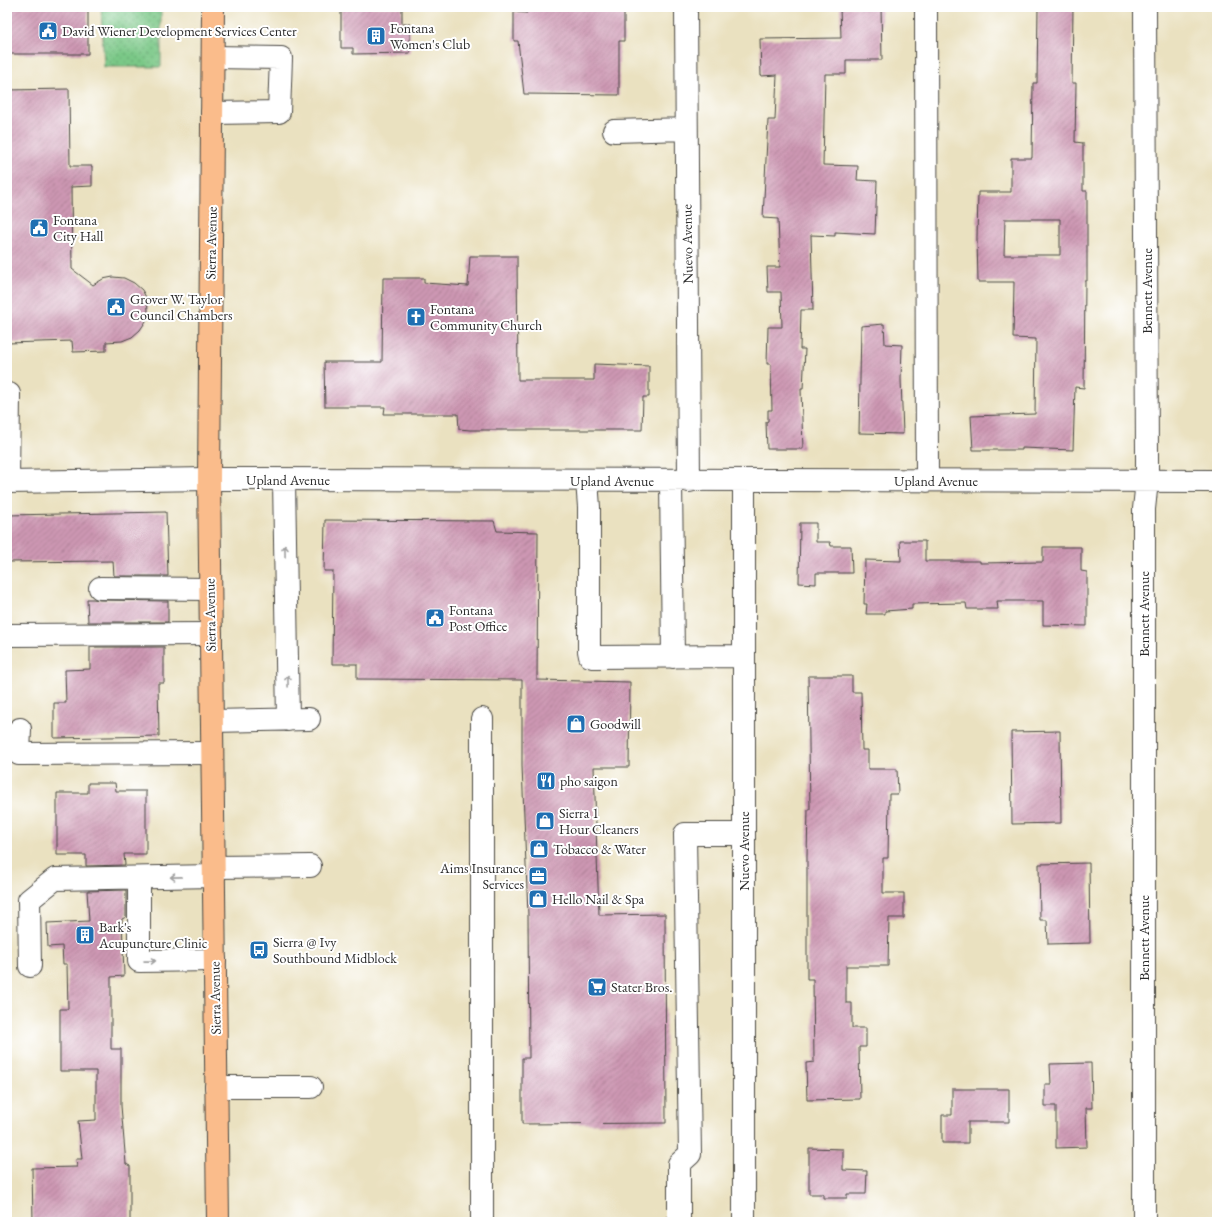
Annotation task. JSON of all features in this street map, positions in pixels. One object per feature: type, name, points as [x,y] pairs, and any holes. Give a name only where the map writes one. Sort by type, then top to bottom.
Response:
[{"type":"main road","name":"Sierra Avenue","points":[[213,7],[209,480],[218,1222]]},
{"type":"street","name":"Nuevo Avenue","points":[[674,657],[680,481],[686,129],[686,7]]},
{"type":"street","points":[[926,7],[927,481]]},
{"type":"street","name":"Bennett Avenue","points":[[1144,1222],[1144,509],[1147,481],[1145,7]]},
{"type":"street","points":[[212,113],[279,112],[281,58],[213,57]]},
{"type":"street","points":[[614,131],[686,129]]},
{"type":"street","points":[[8,482],[9,394]]},
{"type":"street","name":"Upland Avenue","points":[[8,482],[209,480],[1217,481]]},
{"type":"street","points":[[212,721],[299,720],[284,480]]},
{"type":"street","points":[[587,481],[589,507],[590,656],[744,656]]},
{"type":"street","name":"Nuevo Avenue","points":[[744,481],[744,1222]]},
{"type":"street","points":[[100,588],[210,589]]},
{"type":"street","points":[[7,635],[210,634]]},
{"type":"street","points":[[482,720],[482,1222]]},
{"type":"street","points":[[20,729],[19,754],[212,753]]},
{"type":"street","points":[[679,1222],[679,1164],[690,1154],[685,834],[744,834]]},
{"type":"street","points":[[30,966],[29,900],[55,880],[138,878],[214,871],[310,866]]},
{"type":"street","points":[[138,878],[139,961],[215,960]]},
{"type":"street","points":[[216,1087],[311,1087]]},
{"type":"green space","points":[[101,7],[161,7],[161,67],[104,67]]},
{"type":"building","name":"David Wiener Development Services Center","points":[[7,7],[88,7],[88,54],[7,54]]},
{"type":"building","name":"Fontana Women's Club","points":[[341,7],[402,7],[402,24],[410,24],[410,53],[353,54],[353,48],[341,48]]},
{"type":"building","points":[[526,7],[624,7],[624,41],[619,41],[619,95],[524,94],[518,41],[514,41],[514,12],[527,13]]},
{"type":"building","points":[[840,7],[881,7],[882,60],[846,60],[846,74],[825,74],[823,165],[858,166],[857,180],[877,181],[875,234],[835,232],[835,236],[811,235],[813,310],[801,310],[800,349],[805,349],[803,389],[801,389],[803,449],[767,449],[766,422],[768,421],[768,410],[772,410],[771,364],[767,364],[768,327],[782,327],[781,292],[768,292],[767,267],[780,267],[778,219],[763,218],[768,120],[775,120],[777,75],[761,76],[760,39],[841,38]]},
{"type":"building","points":[[1038,7],[1073,7],[1072,83],[1076,83],[1075,142],[1083,143],[1083,191],[1087,191],[1087,281],[1085,281],[1084,388],[1075,387],[1073,450],[1022,448],[1022,450],[973,450],[971,416],[1035,414],[1036,339],[1013,338],[1014,282],[978,282],[977,238],[978,192],[1011,192],[1011,158],[1032,158],[1033,83],[1037,83]],"holes":[[[1005,219],[1060,219],[1060,255],[1004,255]]]},
{"type":"building","name":"Fontana City Hall","points":[[69,89],[70,166],[92,166],[92,186],[71,187],[72,269],[93,285],[103,279],[113,277],[124,278],[134,283],[142,290],[147,299],[148,310],[146,321],[140,330],[132,337],[122,341],[106,342],[106,351],[73,352],[72,341],[7,343],[7,90]]},
{"type":"building","points":[[470,256],[517,256],[518,380],[594,380],[594,364],[649,366],[649,397],[643,397],[642,430],[470,430],[459,429],[458,414],[384,414],[385,407],[325,407],[324,362],[382,362],[383,278],[424,278],[424,283],[468,286]]},
{"type":"building","points":[[884,324],[885,344],[902,345],[901,379],[903,434],[859,433],[861,326]]},
{"type":"building","points":[[166,512],[168,576],[114,576],[113,561],[7,562],[7,515]]},
{"type":"building","points":[[325,520],[494,521],[497,531],[538,532],[537,680],[630,682],[629,767],[594,767],[599,915],[665,914],[666,1123],[522,1124],[522,1058],[529,1058],[528,915],[522,766],[522,680],[357,679],[357,664],[332,664],[333,571],[324,571]]},
{"type":"building","points":[[800,523],[816,523],[816,542],[830,542],[831,546],[851,546],[852,573],[816,573],[816,584],[799,583]]},
{"type":"building","points":[[900,541],[925,541],[925,561],[980,561],[980,563],[1043,562],[1043,547],[1081,547],[1081,571],[1087,572],[1087,626],[1043,625],[1043,601],[997,601],[998,609],[967,609],[966,603],[912,604],[912,609],[885,611],[885,614],[866,614],[867,604],[864,604],[865,560],[901,561]]},
{"type":"building","points":[[87,599],[168,601],[168,622],[88,622]]},
{"type":"building","points":[[90,647],[164,647],[164,683],[158,683],[159,736],[54,738],[54,703],[66,703],[65,670],[90,669]]},
{"type":"building","points":[[808,676],[852,676],[852,692],[861,692],[862,750],[868,750],[868,769],[897,769],[898,794],[889,794],[888,858],[883,858],[883,893],[904,893],[904,918],[889,918],[888,966],[846,966],[846,1003],[852,1003],[852,1028],[866,1028],[866,1047],[859,1047],[860,1099],[807,1100],[806,1063],[814,1062],[813,979],[807,979],[807,857],[808,809],[810,809]]},
{"type":"building","points":[[1060,731],[1061,823],[1012,824],[1011,732]]},
{"type":"building","points":[[88,783],[115,783],[116,791],[146,791],[146,854],[124,854],[125,865],[86,866],[86,855],[57,855],[57,793],[88,793]]},
{"type":"building","points":[[1089,863],[1090,943],[1048,944],[1047,920],[1040,920],[1039,864]]},
{"type":"building","points":[[126,890],[126,917],[122,919],[124,976],[111,977],[111,1049],[121,1049],[121,1106],[126,1164],[130,1166],[130,1222],[33,1222],[32,1168],[77,1167],[76,1159],[82,1159],[78,1121],[96,1120],[96,1071],[60,1071],[60,1009],[68,1009],[67,964],[63,964],[62,946],[48,947],[47,923],[89,921],[87,891]]},
{"type":"building","points":[[1091,1063],[1092,1108],[1086,1108],[1087,1147],[1056,1148],[1056,1106],[1045,1106],[1045,1084],[1051,1084],[1050,1064]]},
{"type":"building","points":[[952,1089],[1009,1089],[1009,1122],[968,1122],[968,1143],[942,1143],[942,1115],[952,1115]]},
{"type":"building","points":[[809,1148],[843,1149],[843,1170],[867,1171],[866,1194],[847,1194],[847,1198],[823,1198],[823,1194],[809,1194]]},
{"type":"place","name":"David Wiener Development Services Center","points":[[48,31]]},
{"type":"place","name":"Fontana Women's Club","points":[[376,36]]},
{"type":"place","name":"Fontana City Hall","points":[[39,228]]},
{"type":"place","name":"Grover W. Taylor Council Chambers","points":[[116,307]]},
{"type":"place","name":"Fontana Community Church","points":[[416,317]]},
{"type":"place","name":"Fontana Post Office","points":[[435,618]]},
{"type":"place","name":"Goodwill","points":[[576,724]]},
{"type":"place","name":"pho saigon","points":[[546,781]]},
{"type":"place","name":"Sierra 1 Hour Cleaners","points":[[545,821]]},
{"type":"place","name":"Tobacco & Water","points":[[539,849]]},
{"type":"place","name":"Aims Insurance Services","points":[[538,876]]},
{"type":"place","name":"Hello Nail & Spa","points":[[538,899]]},
{"type":"place","name":"Bark's Acupuncture Clinic","points":[[85,935]]},
{"type":"place","name":"Sierra @ Ivy Southbound Midblock","points":[[259,950]]},
{"type":"place","name":"Stater Bros.","points":[[597,987]]}]
